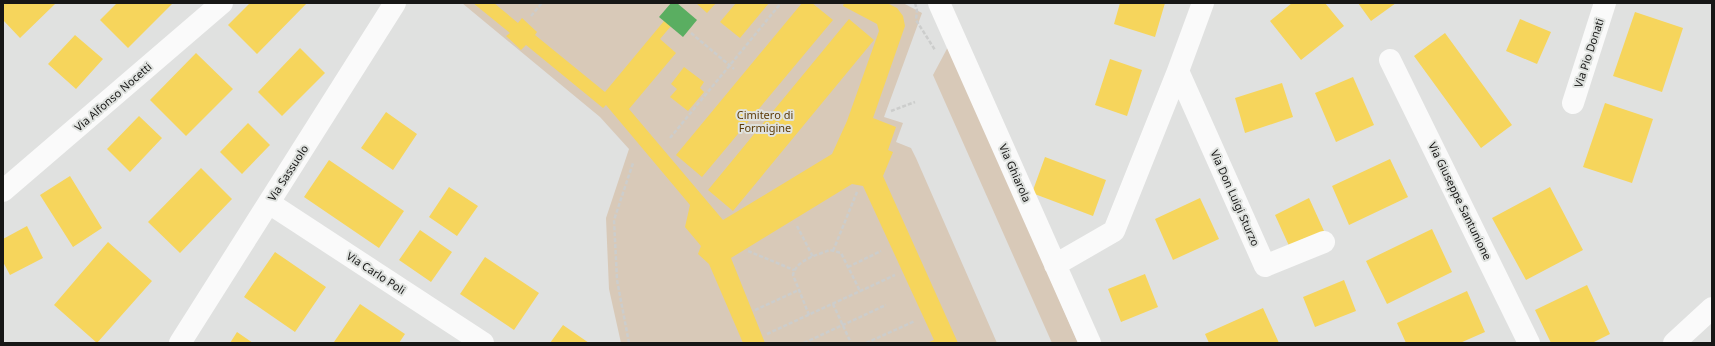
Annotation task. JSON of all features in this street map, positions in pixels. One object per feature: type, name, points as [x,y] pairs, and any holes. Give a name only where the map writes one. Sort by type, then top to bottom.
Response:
[{"type":"street","name":"Via Alfonso Nocetti","points":[[3,191],[222,3]]},
{"type":"street","name":"Via Ghiarola","points":[[939,3],[1090,343]]},
{"type":"street","points":[[1056,265],[1114,231],[1178,72],[1203,3]]},
{"type":"street","name":"Via Pio Donati","points":[[1573,103],[1604,3]]},
{"type":"street","name":"Via Sassuolo","points":[[180,343],[394,4]]},
{"type":"street","name":"Via Giuseppe Santunione","points":[[1390,60],[1529,343]]},
{"type":"street","name":"Via Don Luigi Sturzo","points":[[1178,72],[1266,266],[1324,242]]},
{"type":"street","name":"Via Carlo Poli","points":[[268,203],[483,343]]},
{"type":"street","points":[[1674,343],[1712,308]]},
{"type":"path","points":[[532,16],[542,3]]},
{"type":"path","points":[[670,138],[781,3]]},
{"type":"path","points":[[915,3],[917,10],[916,20],[939,56]]},
{"type":"path","points":[[691,33],[734,69]]},
{"type":"path","points":[[891,111],[915,102]]},
{"type":"path","points":[[630,343],[617,280],[614,220],[633,163]]},
{"type":"path","points":[[833,251],[857,192]]},
{"type":"path","points":[[797,226],[812,257]]},
{"type":"path","points":[[809,315],[793,276],[794,270],[798,265],[812,257],[830,250],[840,253],[860,291]]},
{"type":"path","points":[[848,267],[881,251]]},
{"type":"path","points":[[748,252],[794,270]]},
{"type":"path","points":[[767,334],[895,275]]},
{"type":"path","points":[[755,310],[799,290]]},
{"type":"path","points":[[833,304],[851,343]]},
{"type":"path","points":[[804,343],[886,305]]},
{"type":"path","points":[[866,343],[915,320]]},
{"type":"green space","name":"Cimitero di Formigine","points":[[462,3],[903,3],[922,13],[884,117],[903,123],[896,142],[911,148],[997,343],[621,343],[609,289],[606,218],[629,149],[600,117]]},
{"type":"green space","points":[[949,45],[1078,343],[1052,343],[933,75]]},
{"type":"building: Homes","points":[[3,3],[55,4],[20,38],[3,20]]},
{"type":"building: Homes","points":[[117,3],[173,3],[128,48],[100,20]]},
{"type":"building: Homes","points":[[250,3],[307,3],[257,54],[228,25]]},
{"type":"building: Homes","points":[[473,3],[494,3],[518,23],[522,18],[537,32],[535,35],[605,92],[664,21],[671,26],[660,39],[676,53],[629,109],[723,220],[832,154],[847,121],[879,31],[877,24],[843,6],[844,3],[887,3],[897,8],[903,16],[905,26],[873,118],[896,127],[888,150],[893,152],[883,176],[958,343],[927,343],[934,340],[863,186],[852,184],[731,258],[765,343],[743,343],[709,264],[698,254],[701,246],[685,227],[690,205],[606,105],[603,108],[526,45],[521,50],[506,36],[510,33]]},
{"type":"building: Homes","points":[[696,3],[716,3],[707,13]]},
{"type":"building: Homes","points":[[736,3],[769,3],[740,38],[720,22]]},
{"type":"building: Homes","points":[[802,3],[812,3],[833,20],[702,177],[676,155]]},
{"type":"building: Homes","points":[[1120,3],[1165,3],[1155,37],[1114,24]]},
{"type":"building: Homes","points":[[1292,3],[1325,3],[1344,26],[1301,60],[1270,21]]},
{"type":"building: Homes","points":[[1358,3],[1396,3],[1371,21]]},
{"type":"building: Homes","points":[[1635,12],[1683,28],[1662,92],[1613,76]]},
{"type":"building: Homes","points":[[849,19],[874,40],[733,211],[708,190]]},
{"type":"building: Homes","points":[[1520,19],[1551,32],[1537,64],[1506,51]]},
{"type":"building: Homes","points":[[1445,33],[1512,125],[1481,148],[1414,56]]},
{"type":"building: Homes","points":[[75,35],[103,59],[76,89],[48,64]]},
{"type":"building: Homes","points":[[300,48],[325,73],[282,116],[258,92]]},
{"type":"building: Homes","points":[[196,53],[233,89],[186,136],[150,100]]},
{"type":"building: Homes","points":[[1110,59],[1142,70],[1127,116],[1095,105]]},
{"type":"building: Homes","points":[[684,67],[704,82],[700,88],[704,92],[688,111],[670,97],[677,89],[671,84]]},
{"type":"building: Homes","points":[[1353,77],[1374,125],[1336,142],[1315,93]]},
{"type":"building: Homes","points":[[1282,83],[1293,117],[1245,133],[1235,98]]},
{"type":"building: Homes","points":[[1605,103],[1653,119],[1632,183],[1583,167]]},
{"type":"building: Homes","points":[[386,112],[417,134],[393,170],[361,148]]},
{"type":"building: Homes","points":[[139,116],[162,138],[130,172],[107,149]]},
{"type":"building: Homes","points":[[248,123],[270,145],[242,174],[220,152]]},
{"type":"building: Homes","points":[[1045,157],[1106,180],[1093,216],[1032,193]]},
{"type":"building: Homes","points":[[1390,159],[1408,197],[1349,225],[1332,186]]},
{"type":"building: Homes","points":[[329,160],[404,211],[379,248],[304,197]]},
{"type":"building: Homes","points":[[201,168],[232,199],[180,253],[148,222]]},
{"type":"building: Homes","points":[[70,176],[102,228],[73,247],[40,195]]},
{"type":"building: Homes","points":[[449,187],[478,206],[457,236],[429,217]]},
{"type":"building: Homes","points":[[1550,187],[1583,250],[1526,280],[1492,218]]},
{"type":"building: Homes","points":[[1200,198],[1219,239],[1173,260],[1155,219]]},
{"type":"building: Homes","points":[[1309,198],[1324,231],[1290,248],[1275,215]]},
{"type":"building: Homes","points":[[27,226],[43,258],[10,275],[3,262],[3,239]]},
{"type":"building: Homes","points":[[1432,229],[1452,272],[1387,304],[1366,261]]},
{"type":"building: Homes","points":[[420,230],[452,252],[431,282],[399,260]]},
{"type":"building: Homes","points":[[108,242],[152,281],[97,343],[54,305]]},
{"type":"building: Homes","points":[[275,252],[326,287],[295,332],[244,297]]},
{"type":"building: Homes","points":[[485,257],[539,293],[514,330],[460,294]]},
{"type":"building: Homes","points":[[1145,274],[1158,307],[1121,322],[1108,289]]},
{"type":"building: Homes","points":[[1344,280],[1356,311],[1315,327],[1303,297]]},
{"type":"building: Homes","points":[[1587,285],[1610,334],[1592,343],[1551,343],[1535,310]]},
{"type":"building: Homes","points":[[1467,291],[1485,332],[1460,343],[1406,343],[1397,323]]},
{"type":"building: Homes","points":[[360,304],[405,334],[399,343],[334,342]]},
{"type":"building: Homes","points":[[1263,308],[1279,343],[1209,343],[1205,334]]},
{"type":"building: Homes","points":[[563,325],[589,343],[550,343]]},
{"type":"building: Homes","points":[[237,332],[253,343],[230,343]]},
{"type":"building: Public","points":[[671,3],[677,3],[697,20],[683,37],[659,17]]}]
